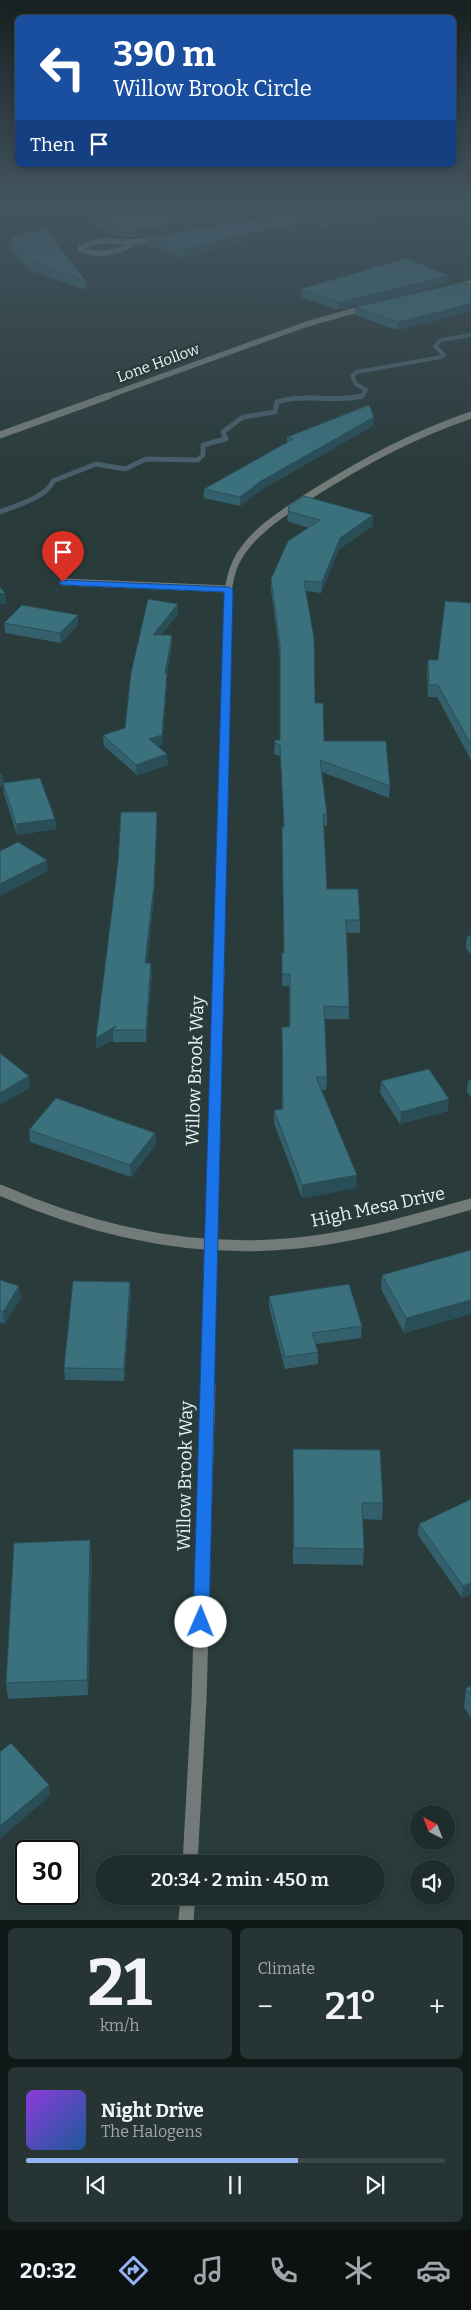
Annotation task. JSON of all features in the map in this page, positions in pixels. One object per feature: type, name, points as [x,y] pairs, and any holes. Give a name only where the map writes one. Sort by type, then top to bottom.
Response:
[{"type":"street","name":"Lone Hollow","points":[[0,435],[298,327],[371,306]]},
{"type":"street","name":"Willow Brook Way","points":[[190,1855],[199,1700],[229,590],[232,570],[242,552],[280,515],[377,452],[408,437],[471,415]]},
{"type":"street","points":[[63,582],[229,590]]},
{"type":"street","name":"High Mesa Drive","points":[[0,1190],[32,1206],[85,1225],[161,1240],[210,1244],[267,1245],[338,1238],[471,1204]]},
{"type":"street","points":[[186,1920],[187,1905]]},
{"type":"building","points":[[309,292],[383,292],[339,302]]},
{"type":"building","points":[[422,292],[471,292],[471,303],[397,322],[355,307]]},
{"type":"building","points":[[369,405],[374,417],[261,481],[240,497],[204,489],[293,439],[287,437]]},
{"type":"building","points":[[304,496],[373,515],[340,538],[322,582],[304,581],[314,638],[315,703],[323,703],[324,741],[386,741],[390,786],[320,760],[327,814],[323,814],[327,889],[358,889],[360,920],[346,920],[349,1007],[324,1006],[327,1077],[316,1077],[357,1175],[302,1185],[274,1110],[283,1109],[282,1027],[290,1027],[290,974],[282,974],[282,953],[284,953],[282,827],[284,827],[280,745],[275,743],[275,740],[280,740],[280,645],[271,579],[288,541],[320,520],[288,511],[289,506]]},
{"type":"building","points":[[0,587],[5,593],[0,594]]},
{"type":"building","points":[[148,599],[178,604],[153,635],[172,635],[165,673],[167,673],[162,735],[149,739],[167,754],[136,765],[103,735],[125,728],[131,673]]},
{"type":"building","points":[[445,601],[471,603],[471,745],[438,685],[429,685],[428,660],[438,660]]},
{"type":"building","points":[[22,605],[78,615],[60,633],[4,623]]},
{"type":"building","points":[[40,778],[55,819],[16,824],[3,783]]},
{"type":"building","points":[[121,812],[157,812],[154,885],[145,963],[151,963],[146,1030],[113,1030],[116,1026],[96,1038],[118,862]]},
{"type":"building","points":[[18,842],[47,860],[0,884],[0,851]]},
{"type":"building","points":[[0,1053],[29,1076],[0,1093]]},
{"type":"building","points":[[429,1069],[449,1099],[401,1112],[381,1081]]},
{"type":"building","points":[[56,1098],[155,1133],[130,1165],[29,1130]]},
{"type":"building","points":[[471,1250],[471,1300],[406,1318],[382,1275]]},
{"type":"building","points":[[0,1280],[19,1286],[3,1312],[0,1311]]},
{"type":"building","points":[[73,1281],[130,1282],[124,1369],[64,1368]]},
{"type":"building","points":[[349,1284],[362,1326],[312,1333],[318,1352],[285,1357],[269,1296]]},
{"type":"building","points":[[293,1449],[380,1450],[383,1503],[362,1503],[364,1549],[294,1548]]},
{"type":"building","points":[[471,1499],[471,1583],[463,1586],[419,1524]]},
{"type":"building","points":[[90,1540],[87,1680],[6,1683],[14,1543]]},
{"type":"building","points":[[471,1686],[471,1695],[466,1688]]},
{"type":"building","points":[[11,1743],[49,1785],[0,1826],[0,1752]]},
{"type":"waterway","points":[[362,396],[366,390],[356,384],[352,376],[357,372],[441,357],[444,355],[435,346],[441,340],[471,335]]},
{"type":"waterway","points":[[0,512],[22,504],[44,492],[53,481],[96,464],[125,469],[146,459],[198,460],[203,455],[203,445],[226,439],[223,432],[243,417],[275,412],[277,402],[298,398],[341,399],[362,396]]},
{"type":"waterway","points":[[357,397],[362,396]]},
{"type":"route","points":[[63,582],[229,590],[201,1622]]}]
